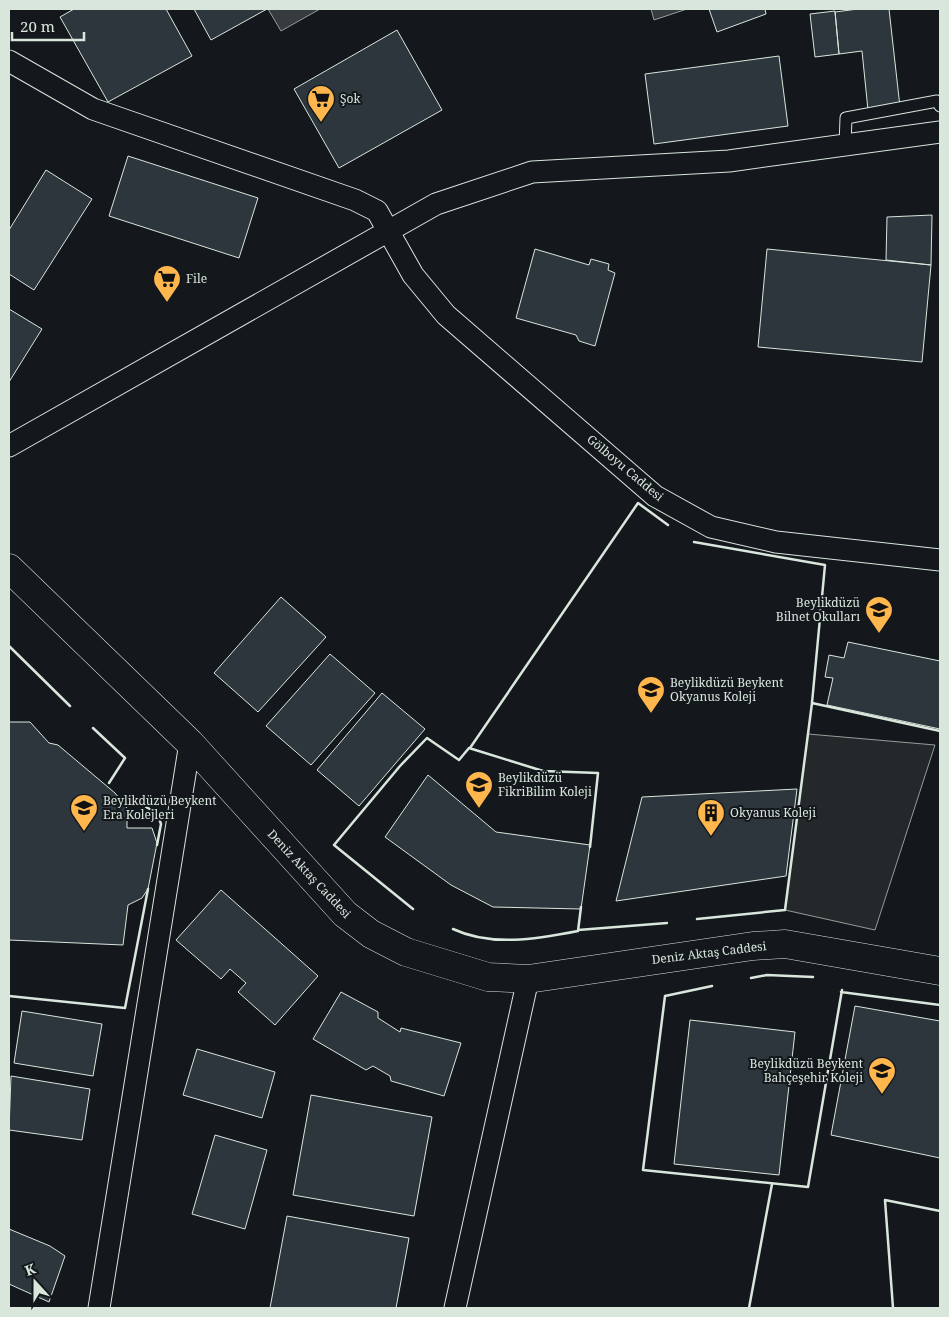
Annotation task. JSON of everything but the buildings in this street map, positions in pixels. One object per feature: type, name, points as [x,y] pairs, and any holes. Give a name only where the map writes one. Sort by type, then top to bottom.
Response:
[{"type":"street","name":"Gölboyu Caddesi","points":[[9,61],[93,109],[355,200],[377,210],[413,275],[446,316],[655,496],[711,527],[776,542],[940,560]]},
{"type":"street","points":[[9,446],[436,204],[532,172],[729,161],[940,132]]},
{"type":"street","name":"Deniz Aktaş Caddesi","points":[[9,568],[190,743],[345,914],[371,934],[406,952],[488,977],[528,979],[753,946],[785,944],[940,970]]},
{"type":"street","points":[[99,1308],[190,743]]},
{"type":"street","points":[[455,1308],[528,979]]},
{"type":"lane","points":[[845,145],[846,118],[937,101],[940,106]]},
{"type":"shaded area","points":[[268,9],[320,9],[281,31]]},
{"type":"shaded area","points":[[651,9],[687,9],[654,20]]},
{"type":"shaded area","points":[[808,734],[935,745],[875,930],[785,910]]},
{"type":"wall","points":[[470,748],[638,503],[668,525]]},
{"type":"wall","points":[[694,542],[825,565],[812,703],[785,910],[697,919]]},
{"type":"wall","points":[[9,646],[70,706]]},
{"type":"wall","points":[[812,701],[812,703],[940,731]]},
{"type":"wall","points":[[93,728],[125,758],[109,783]]},
{"type":"wall","points":[[413,909],[334,845],[400,766],[427,738],[459,760],[469,748],[543,771],[598,773],[590,847]]},
{"type":"wall","points":[[146,807],[157,813],[161,824],[157,845]]},
{"type":"wall","points":[[9,996],[125,1008],[148,889]]},
{"type":"wall","points":[[453,929],[468,935],[498,940],[530,939],[562,934],[578,931],[581,907]]},
{"type":"wall","points":[[578,930],[667,923]]},
{"type":"wall","points":[[751,978],[767,975],[813,977]]},
{"type":"wall","points":[[712,986],[665,996],[643,1170],[808,1187],[842,990]]},
{"type":"wall","points":[[841,992],[940,1005]]},
{"type":"wall","points":[[749,1308],[772,1184]]},
{"type":"wall","points":[[893,1308],[885,1200],[940,1211]]},
{"type":"place","name":"Şok","points":[[321,123]]},
{"type":"place","name":"File","points":[[167,303]]},
{"type":"place","name":"Beylikdüzü Bilnet Okulları","points":[[879,634]]},
{"type":"place","name":"Beylikdüzü Beykent Okyanus Koleji","points":[[651,714]]},
{"type":"place","name":"Beylikdüzü FikriBilim Koleji","points":[[479,809]]},
{"type":"place","name":"Beylikdüzü Beykent Era Kolejleri","points":[[84,832]]},
{"type":"place","name":"Okyanus Koleji","points":[[711,837]]},
{"type":"place","name":"Beylikdüzü Beykent Bahçeşehir Koleji","points":[[882,1095]]}]
